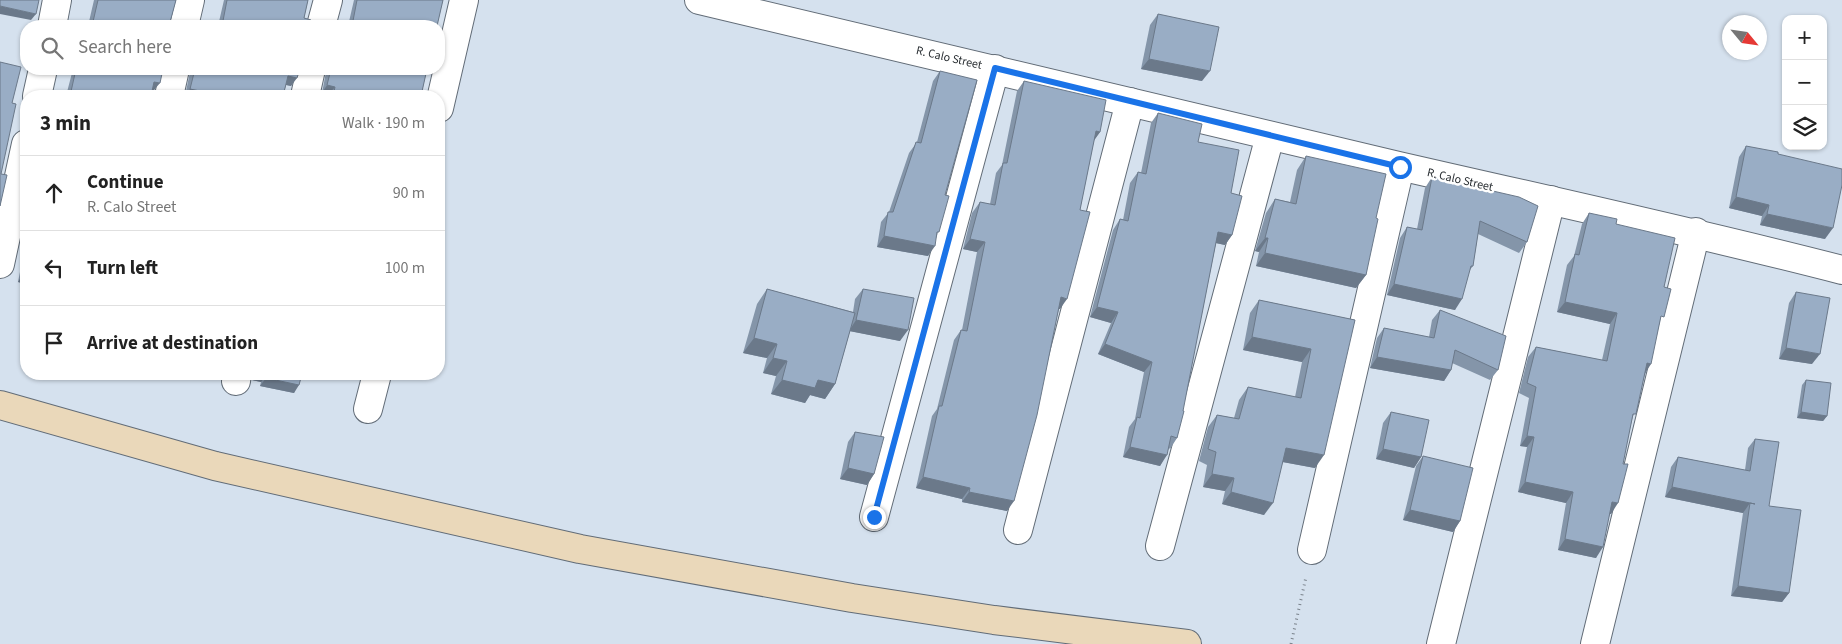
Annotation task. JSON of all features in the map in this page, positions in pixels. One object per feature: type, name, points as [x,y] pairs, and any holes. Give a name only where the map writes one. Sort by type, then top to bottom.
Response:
[{"type":"main road","points":[[0,405],[215,466],[580,549],[852,598],[994,620],[1187,644]]},
{"type":"street","points":[[53,20],[58,0]]},
{"type":"street","points":[[185,20],[190,0]]},
{"type":"street","points":[[323,20],[328,0]]},
{"type":"street","points":[[443,90],[464,0]]},
{"type":"street","name":"R. Calo Street","points":[[699,0],[995,68],[1400,167],[1696,232],[1842,270]]},
{"type":"street","points":[[874,517],[995,68]]},
{"type":"street","points":[[37,90],[41,75]]},
{"type":"street","points":[[170,90],[174,75]]},
{"type":"street","points":[[306,90],[309,75]]},
{"type":"street","points":[[1018,530],[1130,102]]},
{"type":"street","points":[[1160,546],[1270,136]]},
{"type":"street","points":[[1312,550],[1400,167]]},
{"type":"street","points":[[0,264],[20,172]]},
{"type":"street","points":[[1441,644],[1551,200]]},
{"type":"street","points":[[1595,644],[1696,232]]},
{"type":"street","points":[[368,410],[376,380]]},
{"type":"path","points":[[1291,644],[1312,550]]},
{"type":"building","points":[[0,0],[39,0],[36,14],[0,6]]},
{"type":"building","points":[[98,0],[176,0],[171,20],[93,20]]},
{"type":"building","points":[[227,0],[308,0],[304,18],[311,20],[223,20]]},
{"type":"building","points":[[357,0],[443,0],[438,20],[353,20]]},
{"type":"building","points":[[1158,14],[1219,27],[1210,71],[1149,59]]},
{"type":"building","points":[[0,62],[20,67],[20,71],[12,103],[16,104],[1,174],[7,175],[0,206]]},
{"type":"building","points":[[940,71],[977,80],[945,195],[949,196],[939,232],[937,232],[935,246],[884,236],[888,212],[893,212],[916,142],[921,143]]},
{"type":"building","points":[[75,75],[162,75],[160,83],[154,82],[152,90],[71,90]]},
{"type":"building","points":[[194,75],[298,75],[297,78],[288,76],[284,90],[190,89]]},
{"type":"building","points":[[330,75],[426,75],[422,90],[334,90],[335,87],[327,85]]},
{"type":"building","points":[[1024,81],[1106,100],[1100,132],[1096,131],[1080,210],[1090,212],[1067,299],[1061,297],[1037,415],[1014,501],[969,492],[970,488],[923,477],[939,406],[942,406],[961,330],[967,331],[985,242],[970,239],[980,202],[995,205],[1003,163],[1007,163]]},
{"type":"building","points":[[1158,113],[1202,124],[1198,142],[1239,150],[1231,193],[1242,196],[1232,235],[1218,232],[1184,411],[1177,438],[1171,436],[1167,455],[1130,447],[1137,417],[1140,418],[1152,362],[1105,344],[1118,312],[1097,307],[1120,219],[1128,221],[1138,172],[1146,174]]},
{"type":"building","points":[[1746,146],[1778,152],[1778,154],[1842,169],[1842,185],[1833,228],[1767,214],[1769,205],[1736,197]]},
{"type":"building","points":[[1306,156],[1386,174],[1366,275],[1265,253],[1268,238],[1265,238],[1275,199],[1296,204]]},
{"type":"building","points":[[1432,177],[1519,197],[1538,206],[1527,242],[1480,221],[1473,266],[1471,266],[1462,299],[1394,284],[1407,227],[1422,230]]},
{"type":"building","points":[[1589,213],[1617,219],[1616,224],[1675,238],[1664,287],[1671,289],[1664,317],[1661,316],[1651,364],[1647,363],[1636,414],[1633,414],[1623,464],[1628,464],[1618,503],[1612,502],[1603,547],[1565,539],[1573,492],[1525,482],[1534,437],[1527,436],[1536,387],[1527,383],[1536,347],[1607,361],[1617,313],[1565,302],[1575,254],[1579,255]]},
{"type":"building","points":[[767,289],[855,313],[835,384],[818,380],[815,388],[782,380],[787,361],[773,358],[777,344],[754,338]]},
{"type":"building","points":[[863,289],[914,298],[908,330],[856,320]]},
{"type":"building","points":[[1796,292],[1830,298],[1820,354],[1786,348]]},
{"type":"building","points":[[1259,300],[1355,320],[1324,455],[1286,448],[1273,503],[1231,492],[1234,478],[1212,474],[1216,452],[1208,449],[1217,415],[1239,419],[1248,387],[1301,398],[1311,349],[1252,337]]},
{"type":"building","points":[[1440,310],[1506,336],[1498,370],[1455,350],[1451,370],[1377,357],[1384,328],[1434,338]]},
{"type":"building","points":[[275,380],[300,380],[299,385]]},
{"type":"building","points":[[1806,380],[1831,383],[1827,416],[1801,412]]},
{"type":"building","points":[[1391,412],[1429,420],[1421,457],[1383,449]]},
{"type":"building","points":[[855,432],[884,437],[874,474],[848,468]]},
{"type":"building","points":[[1755,439],[1779,442],[1769,506],[1801,510],[1789,593],[1738,586],[1750,503],[1755,504],[1672,487],[1678,457],[1750,471]]},
{"type":"building","points":[[1423,456],[1473,468],[1460,521],[1410,510]]},
{"type":"route","points":[[874,517],[995,68],[1400,167]]}]
